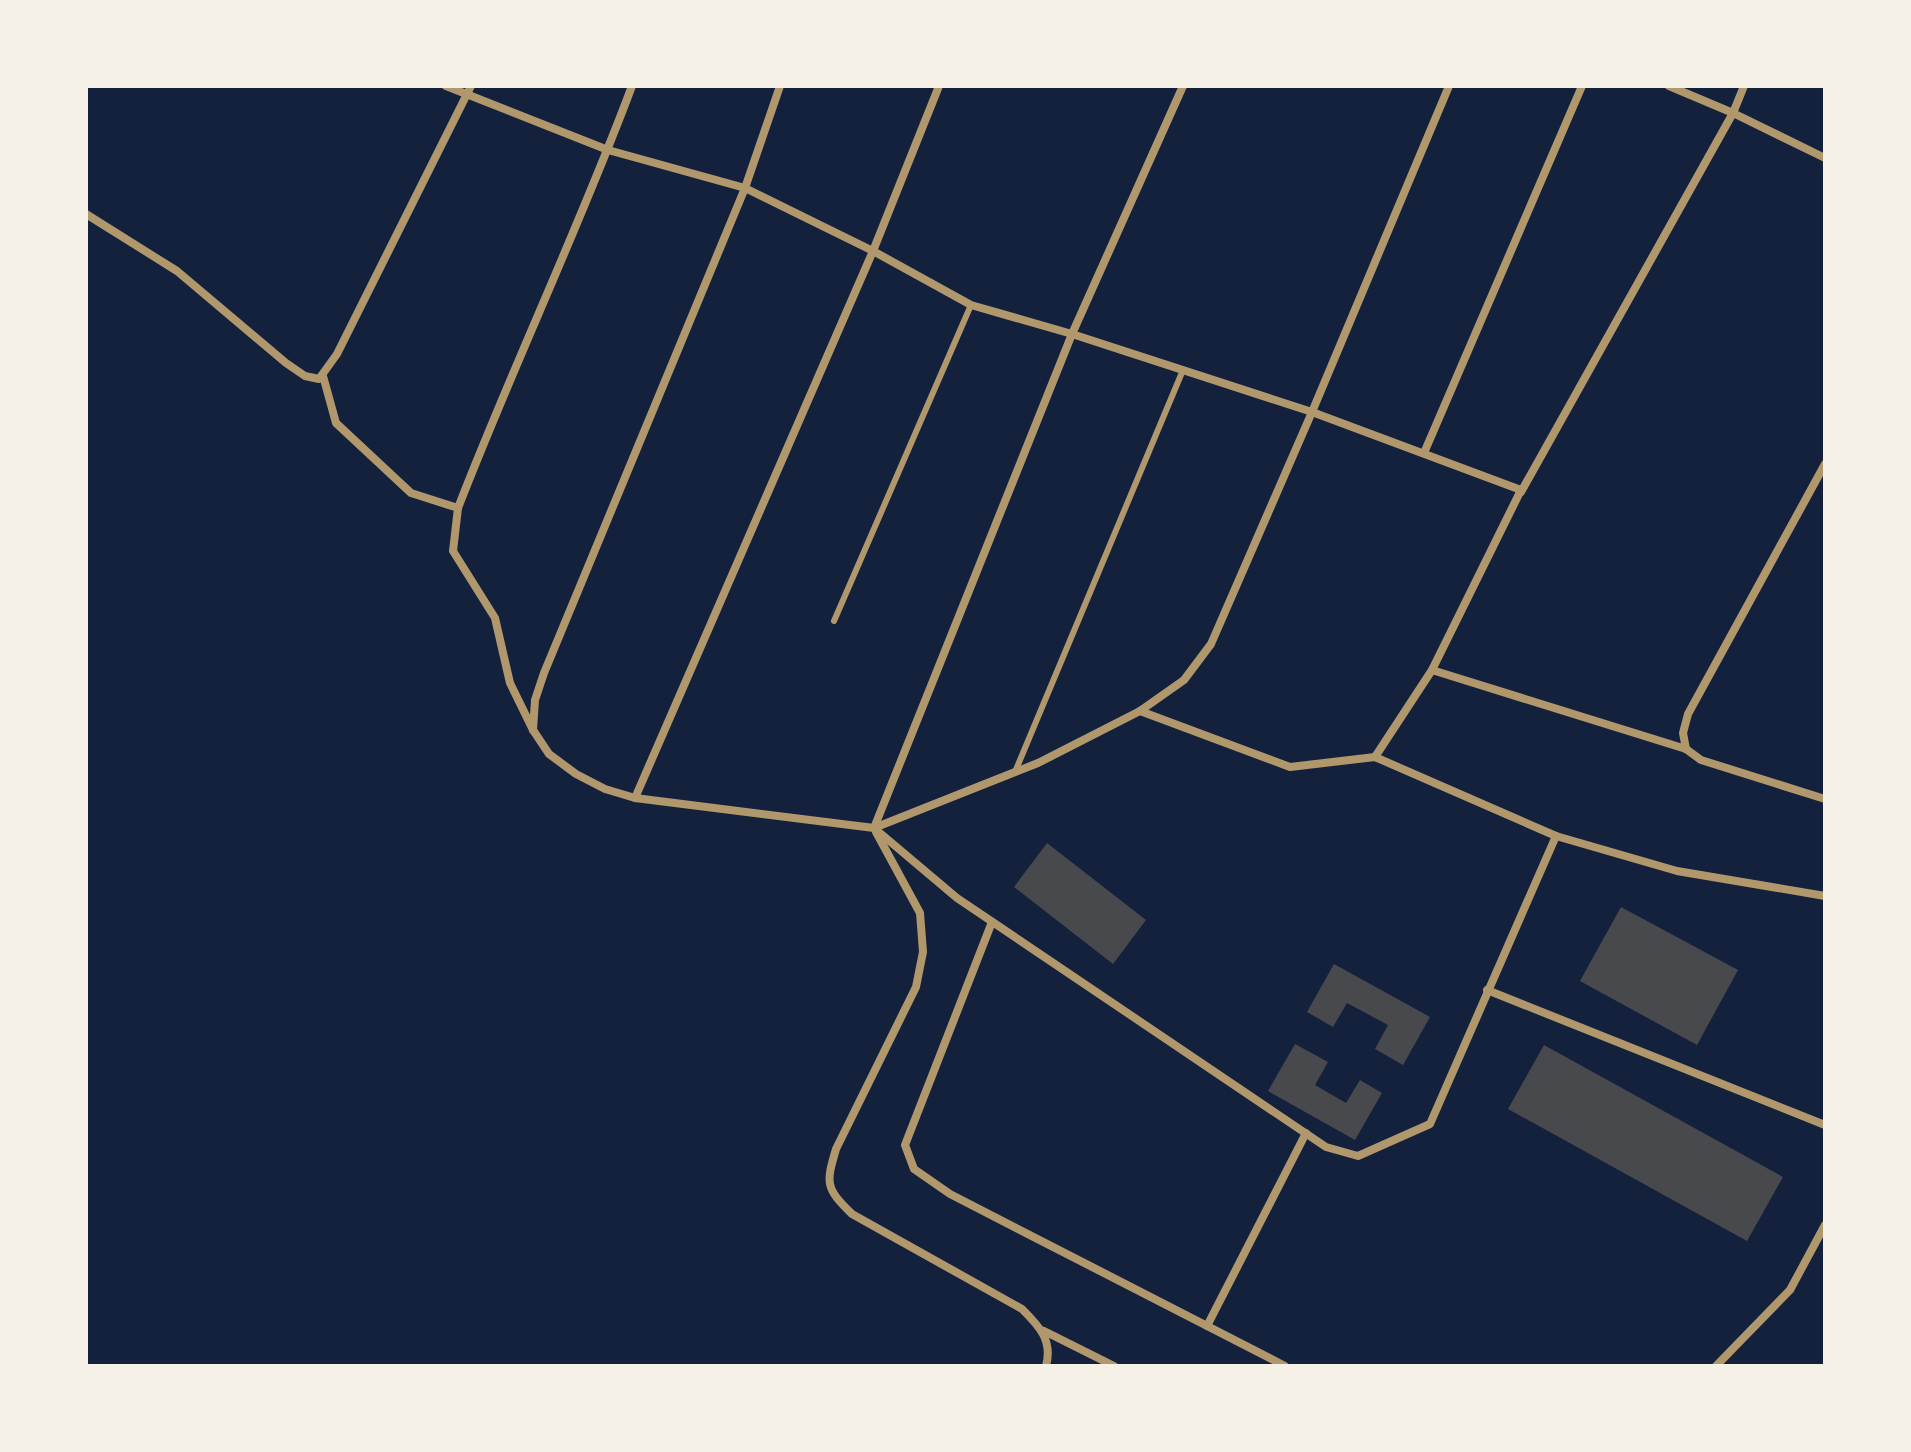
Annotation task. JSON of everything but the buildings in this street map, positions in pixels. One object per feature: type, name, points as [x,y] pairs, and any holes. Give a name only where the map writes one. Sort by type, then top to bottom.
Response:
[{"type":"street","points":[[446,86],[469,90],[608,150],[745,188],[873,251],[971,305],[1072,334],[1312,412],[1521,490],[1520,494]]},
{"type":"street","points":[[632,86],[458,508],[453,551],[495,618],[510,683],[533,730],[549,754],[576,774],[605,789],[635,798],[874,828],[1015,772],[1140,711],[1184,680],[1211,644],[1449,86]]},
{"type":"street","points":[[533,730],[535,700],[544,673],[745,188],[780,86]]},
{"type":"street","points":[[635,798],[873,251],[939,86]]},
{"type":"street","points":[[874,828],[1072,334],[1183,86]]},
{"type":"street","points":[[1424,453],[1582,86]]},
{"type":"street","points":[[1669,86],[1825,158]]},
{"type":"street","points":[[1375,757],[1432,670],[1520,494],[1733,113],[1744,86]]},
{"type":"street","points":[[86,214],[177,271],[305,376],[319,379],[337,354],[469,90]]},
{"type":"street","points":[[323,376],[336,423],[411,493],[458,508]]},
{"type":"street","points":[[1686,749],[1683,733],[1688,714],[1825,464]]},
{"type":"street","points":[[1432,670],[1686,749],[1701,760],[1825,799]]},
{"type":"street","points":[[1140,711],[1290,767],[1375,757],[1556,836],[1677,871],[1825,896]]},
{"type":"street","points":[[874,828],[957,898],[992,922],[1326,1147],[1358,1156],[1430,1124],[1556,836]]},
{"type":"street","points":[[874,828],[920,913],[923,952],[916,987],[836,1149],[829,1175],[833,1196],[852,1214],[1022,1309],[1044,1331],[1114,1366]]},
{"type":"street","points":[[992,922],[905,1145],[914,1169],[950,1194],[1285,1366]]},
{"type":"street","points":[[1487,990],[1825,1125]]},
{"type":"street","points":[[1207,1326],[1306,1133]]},
{"type":"street","points":[[1716,1366],[1790,1290],[1825,1225]]},
{"type":"street","points":[[1044,1331],[1049,1354],[1046,1366]]},
{"type":"lane","points":[[834,621],[971,305]]},
{"type":"lane","points":[[1015,772],[1183,370]]}]
